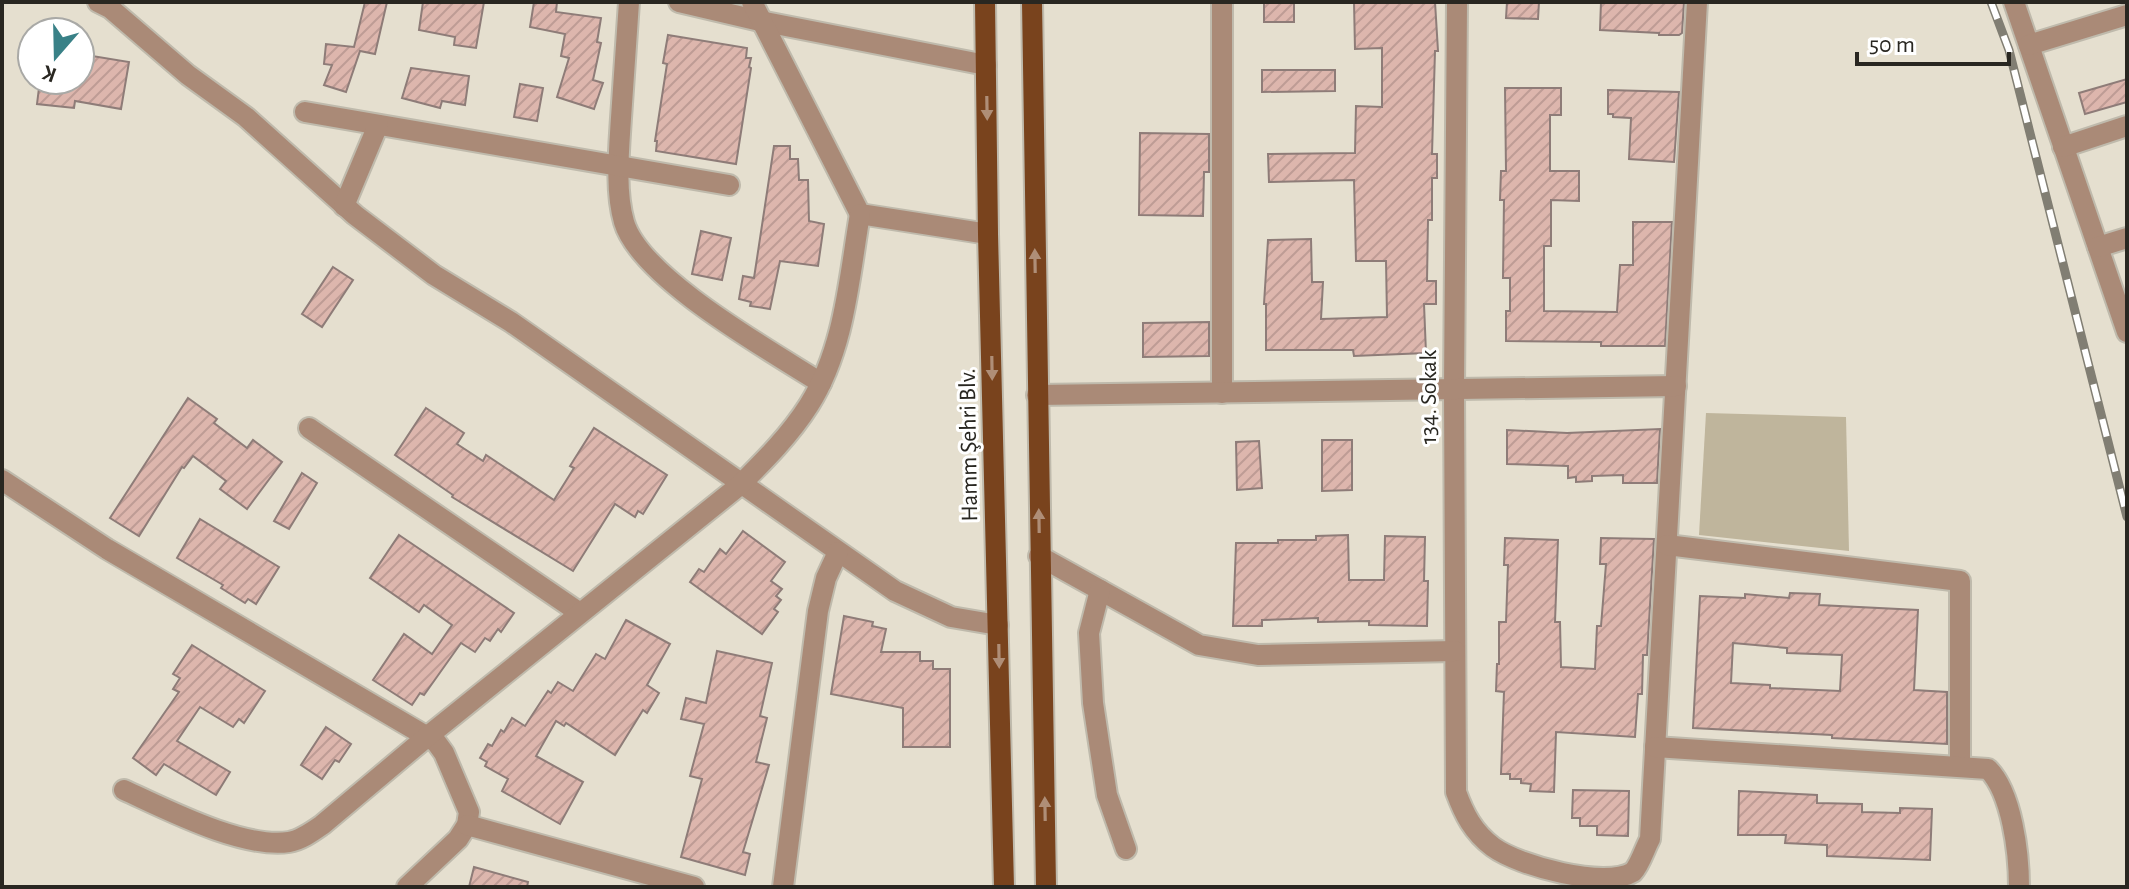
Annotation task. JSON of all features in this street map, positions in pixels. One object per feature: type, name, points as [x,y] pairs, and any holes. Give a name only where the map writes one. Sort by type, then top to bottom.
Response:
[{"type":"main road","name":"Hamm Şehri Blv.","points":[[985,2],[1004,887]]},
{"type":"main road","points":[[1032,2],[1046,887]]},
{"type":"street","points":[[98,2],[110,8],[188,75],[246,117],[344,206],[434,275],[511,322],[895,591],[925,607],[967,622],[998,625]]},
{"type":"street","points":[[629,2],[618,167],[624,223],[641,252],[666,278],[821,383]]},
{"type":"street","points":[[679,2],[756,12],[986,65]]},
{"type":"street","points":[[1222,2],[1222,393]]},
{"type":"street","name":"134. Sokak","points":[[1457,2],[1454,389],[1456,792],[1466,820],[1493,847],[1530,865],[1580,882],[1612,880],[1633,872],[1650,839],[1655,747]]},
{"type":"street","points":[[1697,2],[1655,747],[1988,769],[2000,781],[2009,811],[2019,887]]},
{"type":"street","points":[[2014,2],[2127,332]]},
{"type":"street","points":[[124,790],[197,823],[259,841],[287,842],[307,835],[740,485],[776,450],[821,383],[839,333],[860,214],[756,12]]},
{"type":"street","points":[[2029,45],[2127,15]]},
{"type":"street","points":[[305,112],[729,185]]},
{"type":"street","points":[[344,206],[378,125]]},
{"type":"street","points":[[2063,147],[2127,126]]},
{"type":"street","points":[[860,214],[988,234]]},
{"type":"street","points":[[2098,247],[2127,238]]},
{"type":"street","points":[[1037,395],[1676,386]]},
{"type":"street","points":[[309,428],[580,613]]},
{"type":"street","points":[[2,480],[107,549],[428,736],[444,753],[469,812],[467,825],[458,839],[407,887]]},
{"type":"street","points":[[1667,545],[1960,581],[1960,766]]},
{"type":"street","points":[[783,887],[818,611],[826,578],[838,552]]},
{"type":"street","points":[[1039,556],[1199,645],[1258,655],[1455,651]]},
{"type":"street","points":[[1100,590],[1089,633],[1093,703],[1107,795],[1126,849]]},
{"type":"street","points":[[467,825],[694,887]]},
{"type":"shaded area","points":[[1706,413],[1846,417],[1849,551],[1699,535]]},
{"type":"building","points":[[365,2],[387,2],[375,54],[360,51],[346,92],[324,85],[332,65],[324,64],[326,44],[354,47]]},
{"type":"building","points":[[423,2],[484,2],[476,48],[454,45],[455,37],[419,30]]},
{"type":"building","points":[[534,2],[557,2],[556,12],[601,18],[597,42],[601,43],[593,80],[603,83],[594,109],[557,97],[569,58],[561,56],[565,34],[530,27]]},
{"type":"building","points":[[1264,2],[1294,2],[1294,22],[1264,22]]},
{"type":"building","points":[[1354,2],[1435,2],[1438,51],[1435,51],[1432,154],[1437,154],[1437,178],[1432,178],[1427,281],[1436,281],[1436,304],[1424,304],[1426,353],[1354,356],[1353,350],[1266,350],[1264,304],[1268,240],[1311,239],[1312,282],[1323,282],[1321,319],[1387,317],[1386,261],[1356,261],[1354,180],[1269,182],[1268,154],[1355,153],[1356,106],[1382,107],[1382,48],[1355,49]]},
{"type":"building","points":[[1507,2],[1539,2],[1538,19],[1506,18]]},
{"type":"building","points":[[1601,2],[1684,2],[1682,33],[1659,35],[1600,30]]},
{"type":"building","points":[[668,35],[747,48],[746,58],[751,58],[751,68],[736,164],[656,151]]},
{"type":"building","points":[[96,57],[129,62],[121,109],[75,101],[74,108],[37,104],[38,96],[96,96]]},
{"type":"building","points":[[411,68],[469,76],[465,105],[442,101],[440,108],[402,98]]},
{"type":"building","points":[[1262,70],[1335,70],[1335,91],[1262,92]]},
{"type":"building","points":[[2127,79],[2127,102],[2085,114],[2079,93]]},
{"type":"building","points":[[520,84],[543,88],[537,121],[514,117]]},
{"type":"building","points":[[1505,88],[1561,88],[1561,115],[1550,115],[1550,171],[1579,171],[1579,201],[1551,200],[1551,246],[1544,246],[1544,311],[1617,312],[1620,265],[1633,265],[1633,222],[1672,222],[1665,346],[1506,341],[1510,278],[1503,278],[1504,200],[1500,200],[1501,171],[1506,171]]},
{"type":"building","points":[[1608,90],[1679,92],[1674,162],[1629,159],[1631,118],[1608,114]]},
{"type":"building","points":[[1140,133],[1209,134],[1209,172],[1204,172],[1203,216],[1139,215]]},
{"type":"building","points":[[774,146],[790,146],[790,159],[798,159],[799,180],[808,180],[809,221],[824,224],[818,266],[780,261],[770,309],[750,306],[751,302],[739,299],[743,276],[754,278]]},
{"type":"building","points":[[701,231],[731,238],[722,280],[692,274]]},
{"type":"building","points":[[333,267],[353,280],[322,327],[302,314]]},
{"type":"building","points":[[1209,322],[1209,356],[1143,357],[1143,323]]},
{"type":"building","points":[[188,398],[217,419],[214,423],[247,448],[253,440],[282,462],[247,509],[220,489],[226,481],[193,456],[182,467],[139,536],[110,518]]},
{"type":"building","points":[[426,408],[464,433],[457,444],[483,461],[486,455],[554,500],[574,468],[570,466],[594,428],[667,475],[643,514],[638,511],[635,517],[615,504],[573,571],[452,497],[395,455]]},
{"type":"building","points":[[1660,429],[1657,483],[1623,483],[1623,475],[1592,476],[1592,481],[1576,482],[1576,477],[1568,478],[1568,466],[1507,464],[1507,430],[1567,433]]},
{"type":"building","points":[[1322,440],[1352,440],[1352,490],[1322,491]]},
{"type":"building","points":[[1259,441],[1262,488],[1237,490],[1236,442]]},
{"type":"building","points":[[302,473],[317,483],[289,529],[274,521]]},
{"type":"building","points":[[200,519],[279,567],[256,604],[248,599],[245,603],[221,588],[223,585],[177,558]]},
{"type":"building","points":[[743,531],[785,562],[771,581],[782,589],[776,596],[781,600],[774,609],[778,612],[762,634],[690,582],[699,569],[704,572],[720,549],[726,554]]},
{"type":"building","points":[[399,535],[514,613],[501,632],[498,629],[490,641],[485,638],[475,652],[461,643],[424,695],[420,693],[412,705],[373,680],[404,634],[432,654],[452,625],[424,605],[419,612],[370,578]]},
{"type":"building","points":[[1348,535],[1349,580],[1384,580],[1385,536],[1425,537],[1427,626],[1369,625],[1369,621],[1318,622],[1318,618],[1262,620],[1262,626],[1233,626],[1236,543],[1278,543],[1278,540],[1316,540],[1316,536]]},
{"type":"building","points":[[1505,538],[1558,540],[1555,622],[1560,622],[1561,667],[1595,669],[1597,626],[1601,626],[1606,564],[1600,564],[1601,538],[1654,539],[1647,655],[1643,655],[1642,694],[1638,694],[1635,737],[1556,732],[1554,792],[1530,791],[1531,784],[1521,783],[1521,779],[1510,779],[1510,774],[1501,774],[1504,692],[1496,691],[1499,622],[1506,622],[1508,565],[1504,565]]},
{"type":"building","points":[[1790,593],[1820,594],[1819,605],[1918,610],[1914,690],[1947,692],[1947,744],[1693,728],[1700,596],[1745,598],[1745,594],[1789,598]],"holes":[[[1733,643],[1787,648],[1787,653],[1842,655],[1840,691],[1731,683]]]},
{"type":"building","points":[[844,616],[873,622],[872,626],[886,629],[881,652],[920,652],[920,661],[933,661],[933,669],[950,669],[950,747],[903,747],[903,708],[831,694]]},
{"type":"building","points":[[626,620],[670,644],[647,685],[659,693],[647,713],[643,710],[615,755],[566,723],[564,726],[556,721],[536,756],[583,782],[560,824],[502,791],[508,779],[485,766],[487,762],[480,758],[488,744],[492,746],[501,730],[504,732],[512,718],[525,726],[548,691],[551,693],[558,682],[573,691],[596,654],[605,659]]},
{"type":"building","points":[[192,645],[265,691],[244,723],[239,719],[233,727],[200,707],[177,741],[230,772],[216,795],[164,764],[156,775],[133,758],[179,692],[173,689],[180,678],[173,674]]},
{"type":"building","points":[[717,651],[772,663],[760,716],[767,718],[756,762],[769,765],[743,852],[750,854],[745,875],[681,857],[702,779],[690,776],[704,724],[681,719],[686,698],[706,703]]},
{"type":"building","points":[[326,727],[351,744],[322,779],[301,765]]},
{"type":"building","points":[[1573,790],[1629,791],[1628,836],[1597,835],[1597,826],[1580,826],[1580,818],[1572,818]]},
{"type":"building","points":[[1739,791],[1817,795],[1817,803],[1862,804],[1862,812],[1900,813],[1900,808],[1932,809],[1930,860],[1827,856],[1827,845],[1785,843],[1786,835],[1738,835]]},
{"type":"building","points":[[474,867],[528,882],[527,887],[469,887]]},
{"type":"railway","points":[[1991,2],[2009,50],[2127,517]]}]
